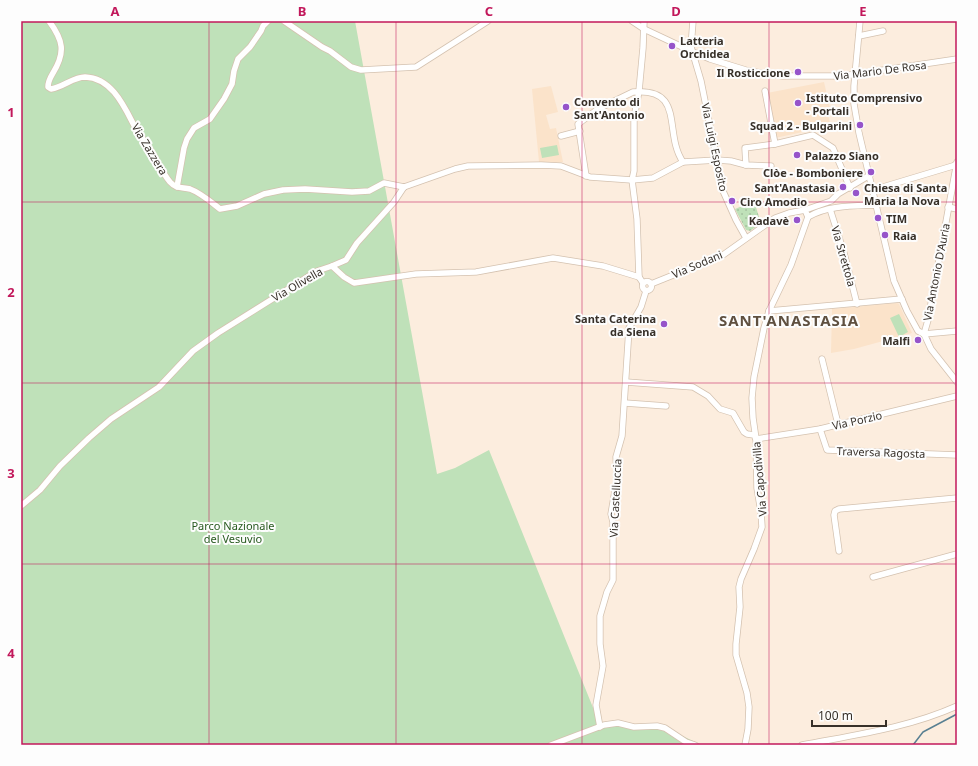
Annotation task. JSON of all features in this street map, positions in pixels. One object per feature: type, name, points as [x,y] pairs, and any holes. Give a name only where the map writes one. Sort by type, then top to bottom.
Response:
[{"type":"street","name":"Via Zazzera","points":[[49,21],[58,35],[62,51],[60,61],[48,81],[48,87],[51,89],[56,88],[78,78],[86,77],[99,80],[112,90],[130,114],[138,132],[149,147],[163,172],[172,184],[177,187]]},
{"type":"street","points":[[268,21],[263,26],[250,47],[238,59],[232,84],[224,99],[210,119],[194,128],[187,139],[184,148],[177,187],[190,189],[207,198],[220,209],[237,206],[264,194],[278,191],[305,189],[352,192],[369,191],[384,184],[404,187],[455,169],[468,166],[561,166],[586,176],[612,180],[649,179],[684,162],[717,160],[731,161],[746,165],[771,166]]},
{"type":"street","points":[[284,21],[330,51],[351,67],[361,70],[416,67],[488,21]]},
{"type":"street","name":"Via Mario De Rosa","points":[[632,21],[644,29],[693,52],[728,65],[770,74],[797,77],[855,75],[957,59]]},
{"type":"street","points":[[643,283],[648,282],[651,284],[650,290],[646,291],[642,288],[643,283],[639,277],[637,219],[632,180],[634,171],[634,118],[639,92],[644,21]]},
{"type":"street","name":"Via Luigi Esposito","points":[[693,21],[691,46],[701,81],[723,191],[746,238]]},
{"type":"street","points":[[860,21],[854,104],[894,281],[918,331],[924,334],[957,331]]},
{"type":"street","points":[[859,36],[883,31]]},
{"type":"street","points":[[586,176],[578,124],[598,109],[622,96],[633,92],[662,97],[666,101],[669,107],[674,138],[679,156],[684,162]]},
{"type":"street","points":[[765,92],[776,144]]},
{"type":"street","points":[[561,136],[580,131]]},
{"type":"street","points":[[746,165],[744,148],[776,144],[813,135],[833,148],[850,188]]},
{"type":"street","points":[[873,190],[957,164]]},
{"type":"street","name":"Via Antonio D'Auria","points":[[924,334],[928,320],[957,164]]},
{"type":"street","name":"Via Sodani","points":[[651,284],[723,255],[761,226],[780,216],[805,210],[831,201],[838,194],[870,175]]},
{"type":"street","points":[[332,266],[346,260],[357,243],[394,202],[404,187]]},
{"type":"street","points":[[805,210],[808,217],[817,212],[830,209],[877,205]]},
{"type":"street","points":[[948,207],[957,209]]},
{"type":"street","name":"Via Strettola","points":[[830,209],[857,304]]},
{"type":"street","name":"Via Capodivilla","points":[[745,745],[748,728],[748,707],[736,655],[740,607],[739,587],[762,527],[757,488],[756,439],[752,404],[754,377],[769,311],[791,265],[808,217]]},
{"type":"street","name":"Via Olivella","points":[[21,506],[40,490],[60,466],[89,438],[111,419],[159,387],[193,351],[210,338],[317,271],[332,266],[344,277],[354,283],[416,274],[476,272],[553,258],[603,266],[639,277]]},
{"type":"street","name":"Via Castelluccia","points":[[600,727],[596,705],[603,666],[600,644],[600,616],[607,592],[613,580],[613,533],[611,514],[617,479],[616,457],[622,436],[629,328],[641,307],[646,291]]},
{"type":"street","points":[[769,311],[902,299]]},
{"type":"street","points":[[924,334],[931,349],[957,382]]},
{"type":"street","points":[[822,359],[838,424]]},
{"type":"street","points":[[626,382],[693,387],[708,396],[720,409],[733,413],[744,432],[754,435],[756,439]]},
{"type":"street","name":"Via Porzio","points":[[756,439],[820,429],[957,396]]},
{"type":"street","points":[[624,403],[666,406]]},
{"type":"street","name":"Traversa Ragosta","points":[[820,429],[827,450],[957,455]]},
{"type":"street","points":[[839,551],[834,515],[835,511],[839,509],[957,498]]},
{"type":"street","points":[[873,577],[957,554]]},
{"type":"street","points":[[802,745],[889,729],[937,715],[957,706]]},
{"type":"street","points":[[551,745],[600,727],[618,723],[634,727],[657,726],[664,728],[686,742],[695,745]]},
{"type":"shaded area","name":"Istituto Comprensivo - Portali","points":[[824,82],[831,113],[828,114],[830,123],[817,124],[817,129],[775,138],[767,93]]},
{"type":"shaded area","points":[[551,86],[558,112],[546,115],[550,129],[556,128],[563,162],[539,162],[532,89]]},
{"type":"shaded area","points":[[899,304],[912,333],[854,349],[831,353],[832,309]]},
{"type":"green space","name":"Parco Nazionale del Vesuvio","points":[[21,21],[355,21],[437,474],[455,468],[489,450],[598,720],[602,723],[656,728],[678,734],[702,745],[21,745]]},
{"type":"green space","points":[[557,145],[559,155],[542,158],[540,148]]},
{"type":"green space","points":[[754,201],[761,223],[750,231],[746,230],[735,209]]},
{"type":"green space","points":[[899,314],[908,332],[899,337],[890,318]]},
{"type":"waterway","points":[[913,745],[923,732],[957,714]]},
{"type":"place","name":"Latteria Orchidea","points":[[672,46]]},
{"type":"place","name":"Il Rosticcione","points":[[798,72]]},
{"type":"place","name":"Istituto Comprensivo - Portali","points":[[798,103]]},
{"type":"place","name":"Convento di Sant'Antonio","points":[[566,107]]},
{"type":"place","name":"Squad 2 - Bulgarini","points":[[860,125]]},
{"type":"place","name":"Palazzo Siano","points":[[797,155]]},
{"type":"place","name":"Clòe - Bomboniere","points":[[871,172]]},
{"type":"place","name":"Sant'Anastasia","points":[[843,187]]},
{"type":"place","name":"Chiesa di Santa Maria la Nova","points":[[856,193]]},
{"type":"place","name":"Ciro Amodio","points":[[732,201]]},
{"type":"place","name":"TIM","points":[[878,218]]},
{"type":"place","name":"Kadavè","points":[[797,220]]},
{"type":"place","name":"Raia","points":[[885,235]]},
{"type":"place","name":"Santa Caterina da Siena","points":[[664,324]]},
{"type":"place","name":"Malfi","points":[[918,340]]},
{"type":"district","name":"SANT'ANASTASIA","points":[[789,320]]}]
